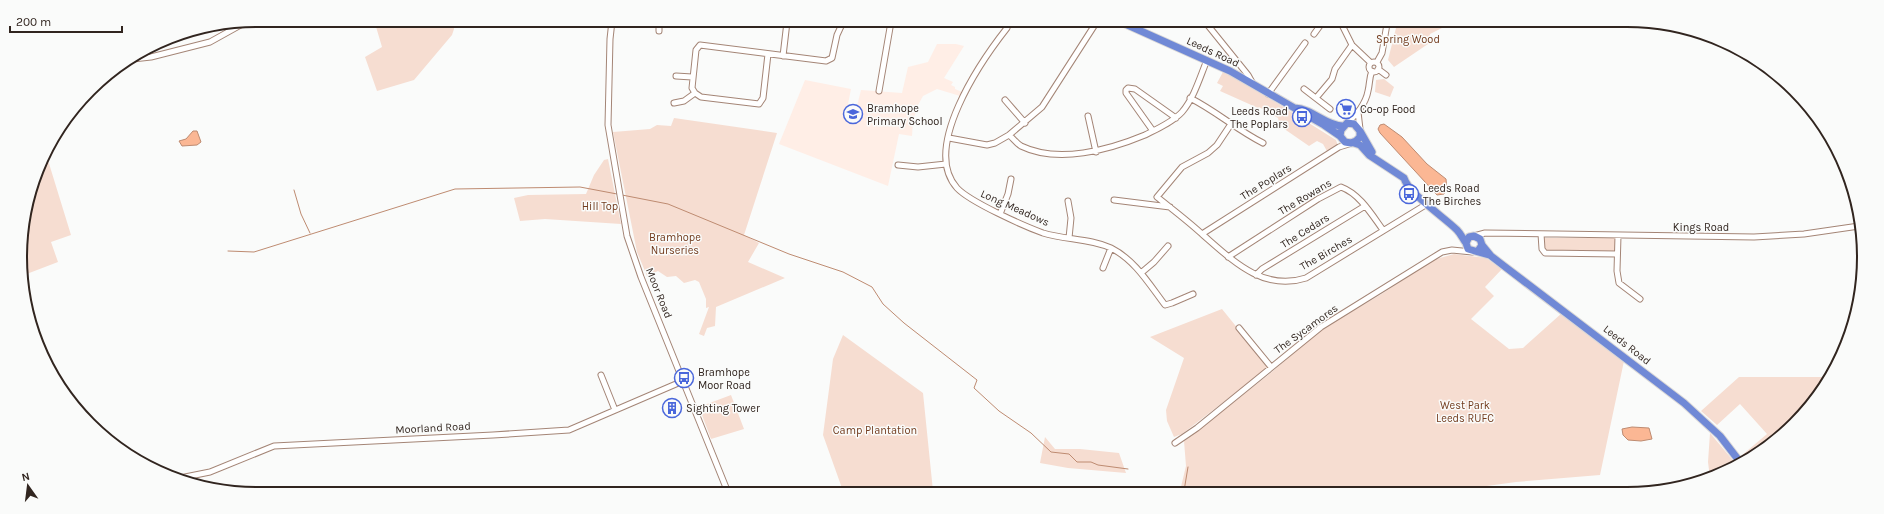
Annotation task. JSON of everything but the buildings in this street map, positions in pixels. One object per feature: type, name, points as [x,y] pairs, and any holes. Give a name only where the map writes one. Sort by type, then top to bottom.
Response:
[{"type":"highway","name":"Leeds Road","points":[[1132,27],[1207,60],[1253,84],[1341,137]]},
{"type":"highway","name":"Leeds Road","points":[[1291,108],[1306,110],[1333,124],[1345,125]]},
{"type":"highway","points":[[1374,158],[1360,130],[1354,124],[1345,125],[1340,132],[1341,137],[1345,142],[1360,145],[1369,155],[1393,172],[1397,172],[1427,204],[1458,231],[1468,249],[1478,248],[1478,237],[1458,231]]},
{"type":"highway","points":[[1353,143],[1358,140],[1360,130]]},
{"type":"highway","points":[[1466,244],[1467,239],[1473,236]]},
{"type":"highway","name":"Leeds Road","points":[[1478,248],[1491,256],[1684,403],[1720,436],[1737,459]]},
{"type":"street","name":"Moor Road","points":[[612,27],[609,60],[608,125],[627,236],[726,487]]},
{"type":"street","points":[[783,56],[786,27]]},
{"type":"street","points":[[768,54],[763,98],[759,104],[702,97],[695,93],[692,88],[696,50],[700,45],[829,61],[834,54],[837,35],[841,27]]},
{"type":"street","points":[[879,91],[889,27]]},
{"type":"street","points":[[898,166],[918,167],[946,164],[949,138],[961,99],[986,56],[1007,27]]},
{"type":"street","points":[[949,138],[987,145],[995,143],[1010,135],[1042,107],[1093,27]]},
{"type":"street","points":[[1209,27],[1248,75],[1253,84]]},
{"type":"street","points":[[1314,34],[1319,27]]},
{"type":"street","points":[[1343,27],[1352,45],[1371,63]]},
{"type":"street","points":[[1378,69],[1379,66],[1377,62],[1382,53],[1386,27]]},
{"type":"street","points":[[142,58],[210,42],[235,28]]},
{"type":"street","points":[[1268,94],[1305,43]]},
{"type":"street","points":[[1316,98],[1332,79],[1335,69],[1352,45]]},
{"type":"street","points":[[1010,135],[1019,145],[1036,150],[1062,154],[1096,152],[1125,143],[1153,131],[1176,118],[1181,113],[1190,98],[1207,60]]},
{"type":"street","points":[[1371,63],[1377,62]]},
{"type":"street","points":[[1371,63],[1369,67],[1372,71]]},
{"type":"street","points":[[1372,71],[1376,71],[1378,69]]},
{"type":"street","points":[[1378,69],[1386,75]]},
{"type":"street","points":[[1345,125],[1358,112],[1367,95],[1369,78],[1372,71]]},
{"type":"street","points":[[676,76],[692,77]]},
{"type":"street","points":[[1153,131],[1126,93],[1128,88],[1135,89],[1176,118]]},
{"type":"street","points":[[1304,89],[1330,109]]},
{"type":"street","points":[[674,103],[684,101],[695,93]]},
{"type":"street","points":[[1190,98],[1215,111],[1231,124],[1263,143]]},
{"type":"street","points":[[1005,100],[1025,123]]},
{"type":"street","points":[[1358,112],[1360,130]]},
{"type":"street","points":[[1088,116],[1096,152]]},
{"type":"street","name":"The Birches","points":[[1231,124],[1217,145],[1208,153],[1182,167],[1157,197],[1243,269],[1256,275],[1290,282],[1306,278],[1427,204]]},
{"type":"street","points":[[1339,147],[1341,137]]},
{"type":"street","name":"The Poplars","points":[[1202,234],[1339,147],[1353,143]]},
{"type":"street","name":"Long Meadows","points":[[946,164],[950,178],[963,193],[1000,214],[1044,233],[1088,241],[1110,248],[1126,258],[1141,273],[1165,305],[1193,294]]},
{"type":"street","points":[[1000,214],[1008,194],[1011,179]]},
{"type":"street","name":"The Rowans","points":[[1228,257],[1337,188],[1344,188],[1365,206],[1383,230]]},
{"type":"street","points":[[1114,200],[1170,207]]},
{"type":"street","points":[[1068,201],[1071,218],[1069,238]]},
{"type":"street","name":"The Cedars","points":[[1256,275],[1262,269],[1365,206]]},
{"type":"street","name":"Kings Road","points":[[1473,236],[1490,234],[1541,234],[1754,237],[1804,234],[1855,227]]},
{"type":"street","points":[[1478,248],[1490,234]]},
{"type":"street","points":[[1541,234],[1542,249],[1546,253],[1617,254]]},
{"type":"street","points":[[1618,236],[1617,271],[1619,283],[1640,299]]},
{"type":"street","points":[[1460,251],[1466,244]]},
{"type":"street","points":[[1141,273],[1154,262],[1168,246]]},
{"type":"street","points":[[1103,268],[1110,248]]},
{"type":"street","name":"The Sycamores","points":[[1175,442],[1197,428],[1271,367],[1332,320],[1377,294],[1437,255],[1447,251],[1460,251],[1478,248]]},
{"type":"street","points":[[1240,328],[1271,367]]},
{"type":"street","points":[[601,375],[615,410]]},
{"type":"street","name":"Moorland Road","points":[[188,476],[215,470],[274,446],[569,430],[683,381]]},
{"type":"shaded area","name":"Bramhope Primary School","points":[[937,44],[956,44],[964,46],[944,78],[953,82],[951,85],[955,87],[955,89],[962,92],[960,96],[937,89],[923,96],[918,105],[913,121],[912,136],[899,134],[888,186],[779,144],[805,80],[851,89],[848,104],[857,106],[861,90],[902,93],[908,67],[928,62]]},
{"type":"shaded area","points":[[1384,124],[1402,137],[1427,164],[1446,179],[1447,191],[1444,194],[1437,195],[1380,133],[1378,129],[1380,125]]},
{"type":"shaded area","points":[[193,131],[197,131],[201,142],[197,145],[182,146],[179,141],[186,139]]},
{"type":"shaded area","points":[[1632,427],[1649,428],[1652,439],[1641,441],[1628,440],[1623,435],[1622,429]]},
{"type":"green space","points":[[376,27],[454,27],[452,35],[414,80],[377,91],[365,57],[382,47]]},
{"type":"green space","name":"Spring Wood","points":[[1396,27],[1450,27],[1442,28],[1430,34],[1428,44],[1394,67],[1388,60]]},
{"type":"green space","points":[[1223,72],[1243,82],[1336,140],[1338,146],[1328,153],[1323,144],[1317,141],[1309,146],[1280,126],[1278,118],[1259,107],[1258,108],[1220,91],[1223,86],[1217,83]]},
{"type":"green space","points":[[1384,79],[1394,87],[1390,97],[1375,92],[1376,80]]},
{"type":"green space","name":"Bramhope Nurseries","points":[[674,118],[777,133],[744,235],[759,243],[748,262],[785,278],[716,307],[715,326],[707,328],[704,336],[699,334],[709,307],[706,308],[706,299],[699,282],[695,280],[684,283],[676,276],[667,277],[658,271],[647,276],[637,252],[613,132],[650,129],[657,125],[671,126]]},
{"type":"green space","name":"Hill Top","points":[[608,159],[621,224],[545,219],[520,221],[514,198],[528,195],[586,194],[594,175],[604,160]]},
{"type":"green space","points":[[48,161],[71,235],[51,242],[58,262],[27,274],[27,242],[31,212],[39,183]]},
{"type":"green space","points":[[1543,238],[1617,239],[1615,252],[1547,251],[1543,245]]},
{"type":"green space","name":"West Park Leeds RUFC","points":[[1454,254],[1486,258],[1502,269],[1485,287],[1494,296],[1471,319],[1509,349],[1523,348],[1562,313],[1624,361],[1600,475],[1516,482],[1480,487],[1181,487],[1186,466],[1184,441],[1267,376],[1319,331],[1380,295],[1433,260]]},
{"type":"green space","points":[[1222,309],[1269,367],[1182,434],[1174,437],[1167,421],[1166,410],[1184,358],[1150,337]]},
{"type":"green space","name":"Camp Plantation","points":[[843,335],[923,393],[933,487],[842,487],[823,435],[833,359]]},
{"type":"green space","points":[[1739,377],[1823,377],[1800,409],[1790,420],[1755,448],[1741,456],[1767,434],[1740,404],[1717,425],[1701,411]]},
{"type":"green space","points":[[731,395],[744,429],[711,439],[699,407]]},
{"type":"green space","points":[[1710,433],[1733,461],[1709,471],[1708,462]]},
{"type":"green space","points":[[1045,437],[1055,449],[1080,449],[1119,453],[1126,473],[1068,468],[1040,463]]},
{"type":"waterway","points":[[228,251],[254,252],[455,189],[580,187],[617,194]]},
{"type":"waterway","points":[[294,190],[301,214],[310,233]]},
{"type":"waterway","points":[[622,195],[668,204],[789,254],[843,272],[872,287],[883,304],[904,323],[977,380],[974,388],[999,411],[1031,433],[1051,452],[1069,454],[1077,462],[1091,462],[1098,465],[1128,469]]},
{"type":"waterway","points":[[1185,487],[1188,467]]},
{"type":"place","name":"Co-op Food","points":[[1346,109]]},
{"type":"place","name":"Bramhope Primary School","points":[[853,114]]},
{"type":"place","name":"Leeds Road The Poplars","points":[[1302,117]]},
{"type":"place","name":"Leeds Road The Birches","points":[[1409,194]]},
{"type":"place","name":"Bramhope Moor Road","points":[[684,378]]},
{"type":"place","name":"Sighting Tower","points":[[672,408]]}]
